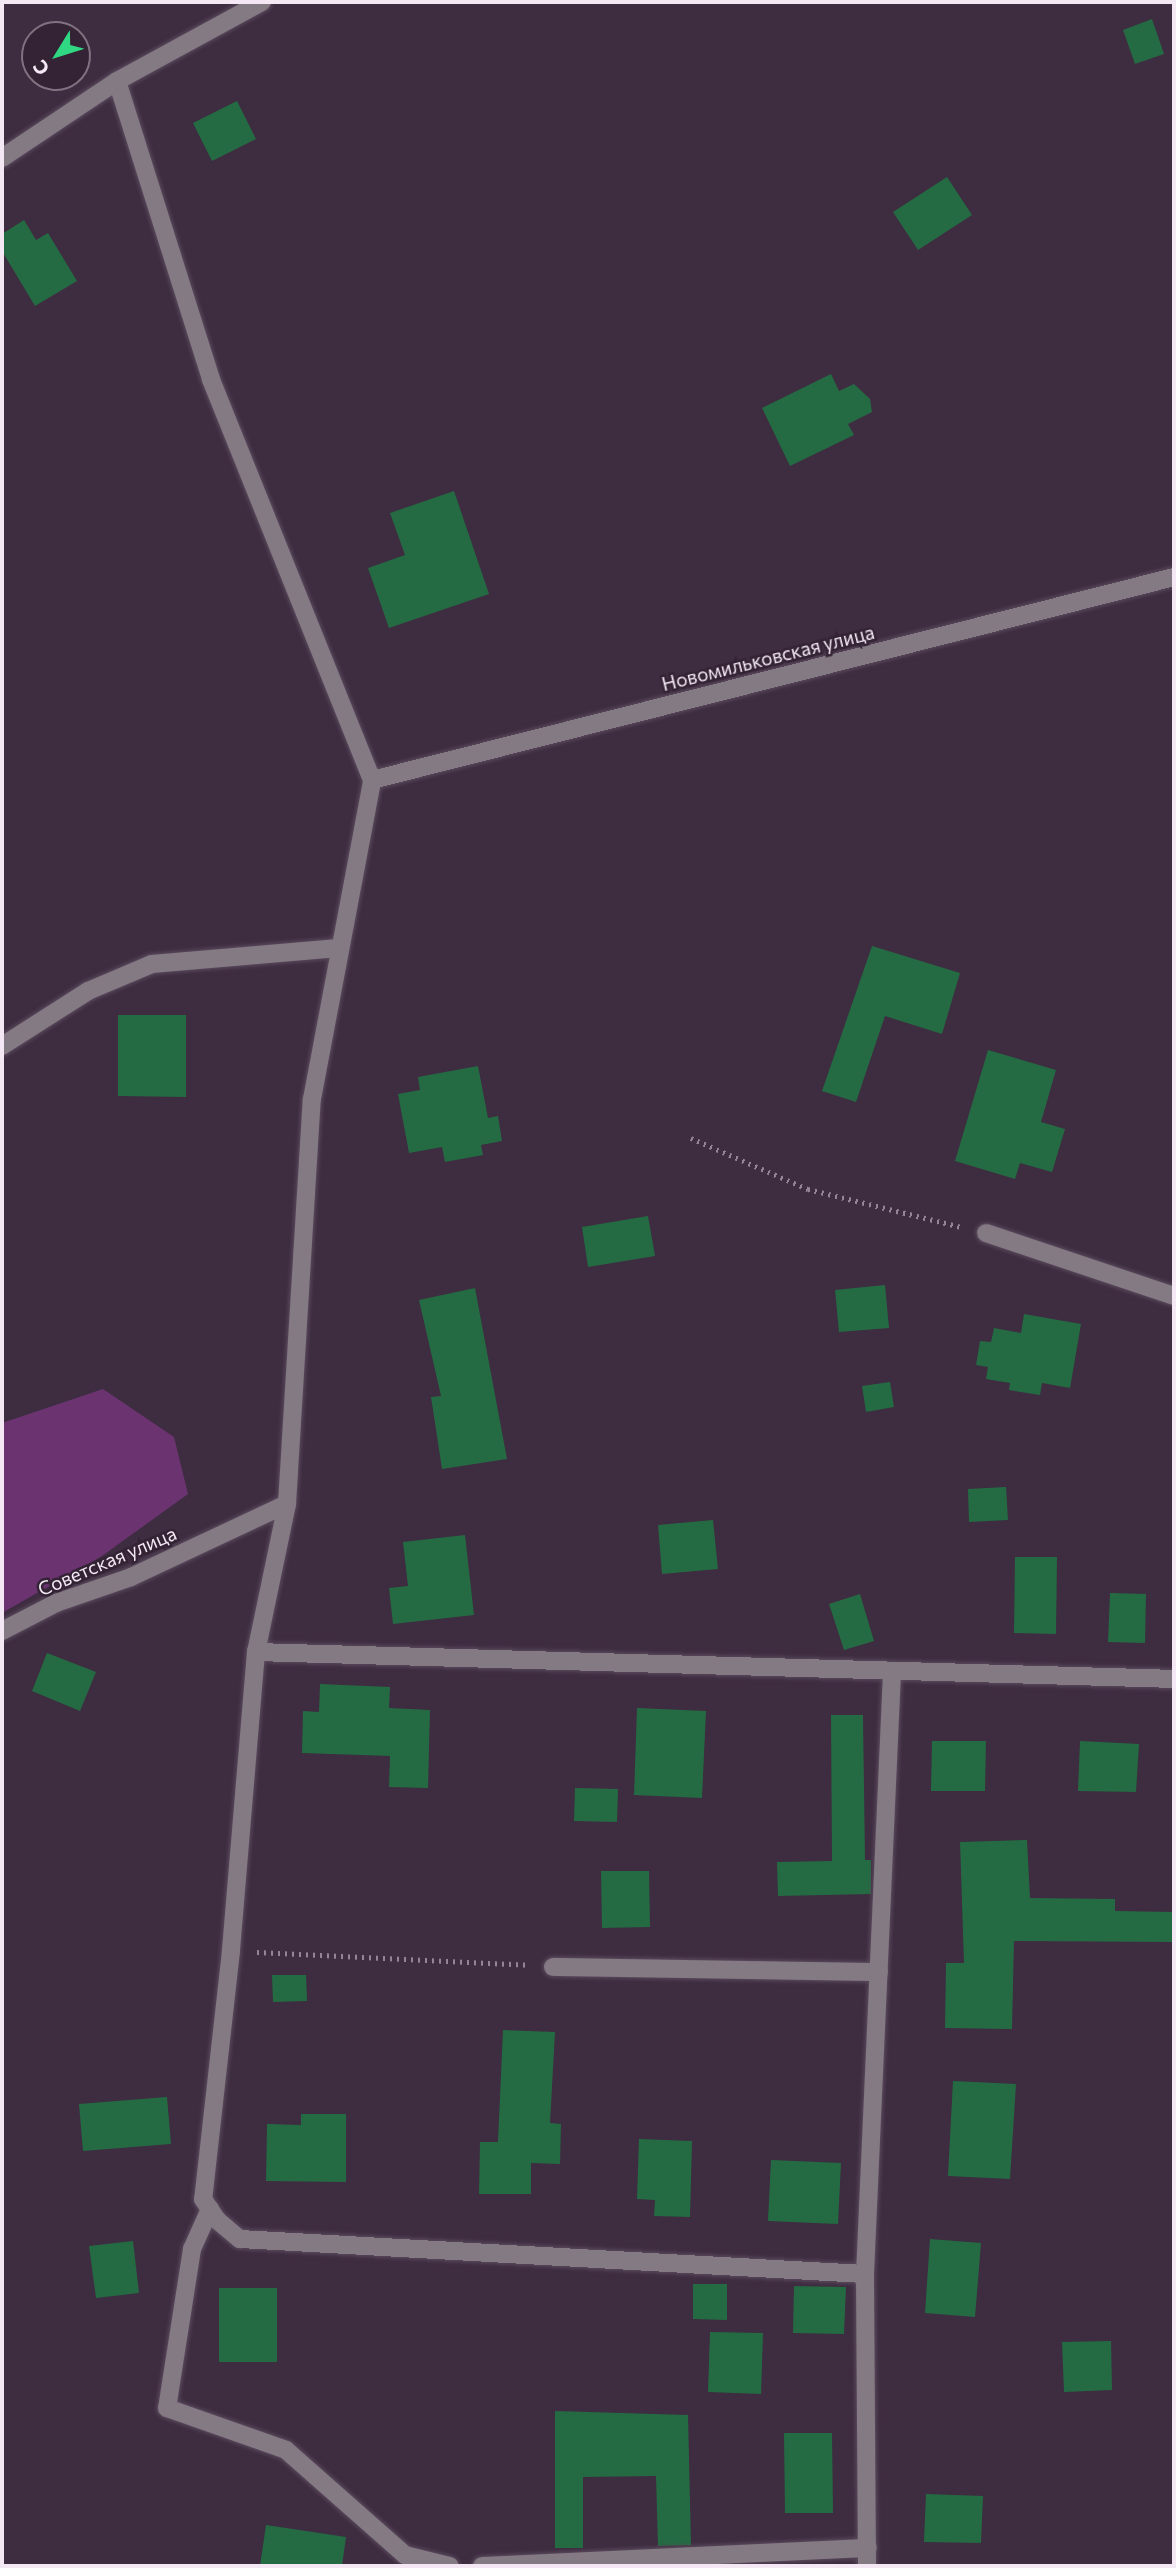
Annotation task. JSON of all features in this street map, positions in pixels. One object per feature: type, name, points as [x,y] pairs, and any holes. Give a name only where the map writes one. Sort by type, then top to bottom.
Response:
[{"type":"street","points":[[2,158],[117,81],[262,2]]},
{"type":"street","points":[[117,81],[211,379],[372,780],[338,948],[312,1099],[287,1504],[256,1652],[231,1951],[203,2199],[240,2239],[864,2274]]},
{"type":"street","name":"Новомильковская улица","points":[[372,780],[1174,577]]},
{"type":"street","points":[[2,1046],[88,991],[152,964],[338,948]]},
{"type":"street","points":[[986,1233],[1174,1296]]},
{"type":"street","name":"Советская улица","points":[[2,1631],[56,1603],[131,1577],[287,1504]]},
{"type":"street","points":[[256,1652],[1174,1679]]},
{"type":"street","points":[[482,2566],[867,2557],[864,2274],[892,1672]]},
{"type":"street","points":[[553,1967],[879,1972]]},
{"type":"street","points":[[210,2209],[191,2249],[167,2408],[286,2450],[405,2555],[450,2566]]},
{"type":"path","points":[[691,1138],[808,1189],[986,1233]]},
{"type":"path","points":[[231,1951],[553,1967]]},
{"type":"shaded area","points":[[103,1389],[174,1437],[188,1494],[102,1556],[2,1613],[2,1423]]},
{"type":"building","points":[[1152,19],[1164,54],[1135,64],[1123,30]]},
{"type":"building","points":[[237,101],[256,139],[212,161],[193,123]]},
{"type":"building","points":[[947,177],[972,215],[918,250],[893,212]]},
{"type":"building","points":[[24,220],[36,240],[48,233],[77,281],[35,306],[2,251],[2,234]]},
{"type":"building","points":[[831,374],[839,391],[854,384],[870,399],[872,412],[848,424],[854,435],[790,466],[762,408]]},
{"type":"building","points":[[454,491],[489,594],[389,628],[368,568],[405,555],[390,513]]},
{"type":"building","points":[[872,946],[960,973],[942,1034],[885,1016],[856,1102],[822,1091]]},
{"type":"building","points":[[118,1015],[186,1015],[186,1097],[118,1096]]},
{"type":"building","points":[[988,1050],[1056,1070],[1041,1122],[1065,1129],[1052,1172],[1020,1163],[1015,1179],[955,1161]]},
{"type":"building","points":[[478,1066],[488,1118],[498,1116],[502,1141],[481,1145],[483,1155],[445,1162],[442,1147],[409,1153],[398,1094],[420,1090],[418,1077]]},
{"type":"building","points":[[648,1216],[655,1256],[588,1267],[582,1227]]},
{"type":"building","points":[[885,1285],[889,1328],[839,1332],[835,1290]]},
{"type":"building","points":[[475,1288],[507,1459],[442,1469],[431,1397],[441,1396],[419,1300]]},
{"type":"building","points":[[1024,1314],[1081,1324],[1070,1388],[1042,1383],[1040,1395],[1009,1390],[1010,1383],[986,1379],[988,1367],[976,1365],[980,1341],[991,1342],[994,1328],[1021,1333]]},
{"type":"building","points":[[890,1382],[894,1407],[866,1412],[862,1386]]},
{"type":"building","points":[[1006,1487],[1008,1520],[969,1522],[968,1489]]},
{"type":"building","points":[[713,1520],[718,1569],[662,1574],[658,1525]]},
{"type":"building","points":[[465,1535],[474,1615],[393,1624],[389,1588],[408,1586],[403,1542]]},
{"type":"building","points":[[1015,1557],[1057,1557],[1056,1634],[1014,1633]]},
{"type":"building","points":[[1110,1593],[1146,1594],[1145,1643],[1108,1642]]},
{"type":"building","points":[[860,1594],[874,1641],[844,1650],[829,1604]]},
{"type":"building","points":[[47,1653],[96,1672],[80,1711],[32,1691]]},
{"type":"building","points":[[320,1684],[390,1687],[389,1708],[430,1710],[428,1788],[389,1787],[390,1756],[302,1753],[303,1711],[319,1712]]},
{"type":"building","points":[[637,1708],[706,1711],[702,1798],[634,1795]]},
{"type":"building","points":[[831,1715],[863,1715],[865,1860],[871,1860],[871,1894],[778,1896],[777,1862],[832,1861]]},
{"type":"building","points":[[932,1741],[986,1741],[985,1791],[931,1791]]},
{"type":"building","points":[[1080,1741],[1139,1744],[1136,1792],[1078,1791]]},
{"type":"building","points":[[575,1788],[618,1789],[617,1822],[574,1821]]},
{"type":"building","points":[[1027,1840],[1030,1898],[1115,1899],[1115,1911],[1174,1912],[1174,1942],[1014,1941],[1012,2029],[945,2028],[946,1963],[964,1963],[960,1842]]},
{"type":"building","points":[[601,1871],[649,1871],[650,1927],[602,1928]]},
{"type":"building","points":[[272,1975],[306,1975],[307,2001],[273,2002]]},
{"type":"building","points":[[503,2030],[555,2032],[550,2123],[561,2124],[560,2164],[531,2163],[531,2194],[479,2194],[480,2142],[498,2142]]},
{"type":"building","points":[[953,2081],[1016,2084],[1010,2179],[948,2176]]},
{"type":"building","points":[[167,2097],[171,2144],[83,2151],[79,2104]]},
{"type":"building","points":[[301,2114],[346,2114],[346,2182],[266,2181],[267,2124],[301,2125]]},
{"type":"building","points":[[639,2139],[692,2141],[690,2217],[654,2216],[655,2200],[637,2199]]},
{"type":"building","points":[[771,2160],[841,2163],[838,2224],[768,2221]]},
{"type":"building","points":[[930,2239],[981,2243],[975,2317],[925,2313]]},
{"type":"building","points":[[133,2241],[139,2293],[96,2298],[89,2246]]},
{"type":"building","points":[[693,2284],[727,2284],[727,2320],[693,2319]]},
{"type":"building","points":[[794,2286],[846,2287],[844,2334],[793,2333]]},
{"type":"building","points":[[219,2288],[277,2288],[277,2362],[219,2362]]},
{"type":"building","points":[[710,2332],[763,2333],[761,2394],[708,2392]]},
{"type":"building","points":[[1111,2341],[1112,2390],[1064,2392],[1062,2342]]},
{"type":"building","points":[[555,2411],[688,2415],[691,2545],[658,2546],[656,2476],[583,2477],[583,2548],[555,2548]]},
{"type":"building","points":[[784,2433],[832,2433],[833,2513],[785,2513]]},
{"type":"building","points":[[926,2494],[983,2496],[981,2543],[924,2542]]},
{"type":"building","points":[[266,2525],[346,2537],[342,2566],[260,2566]]}]
